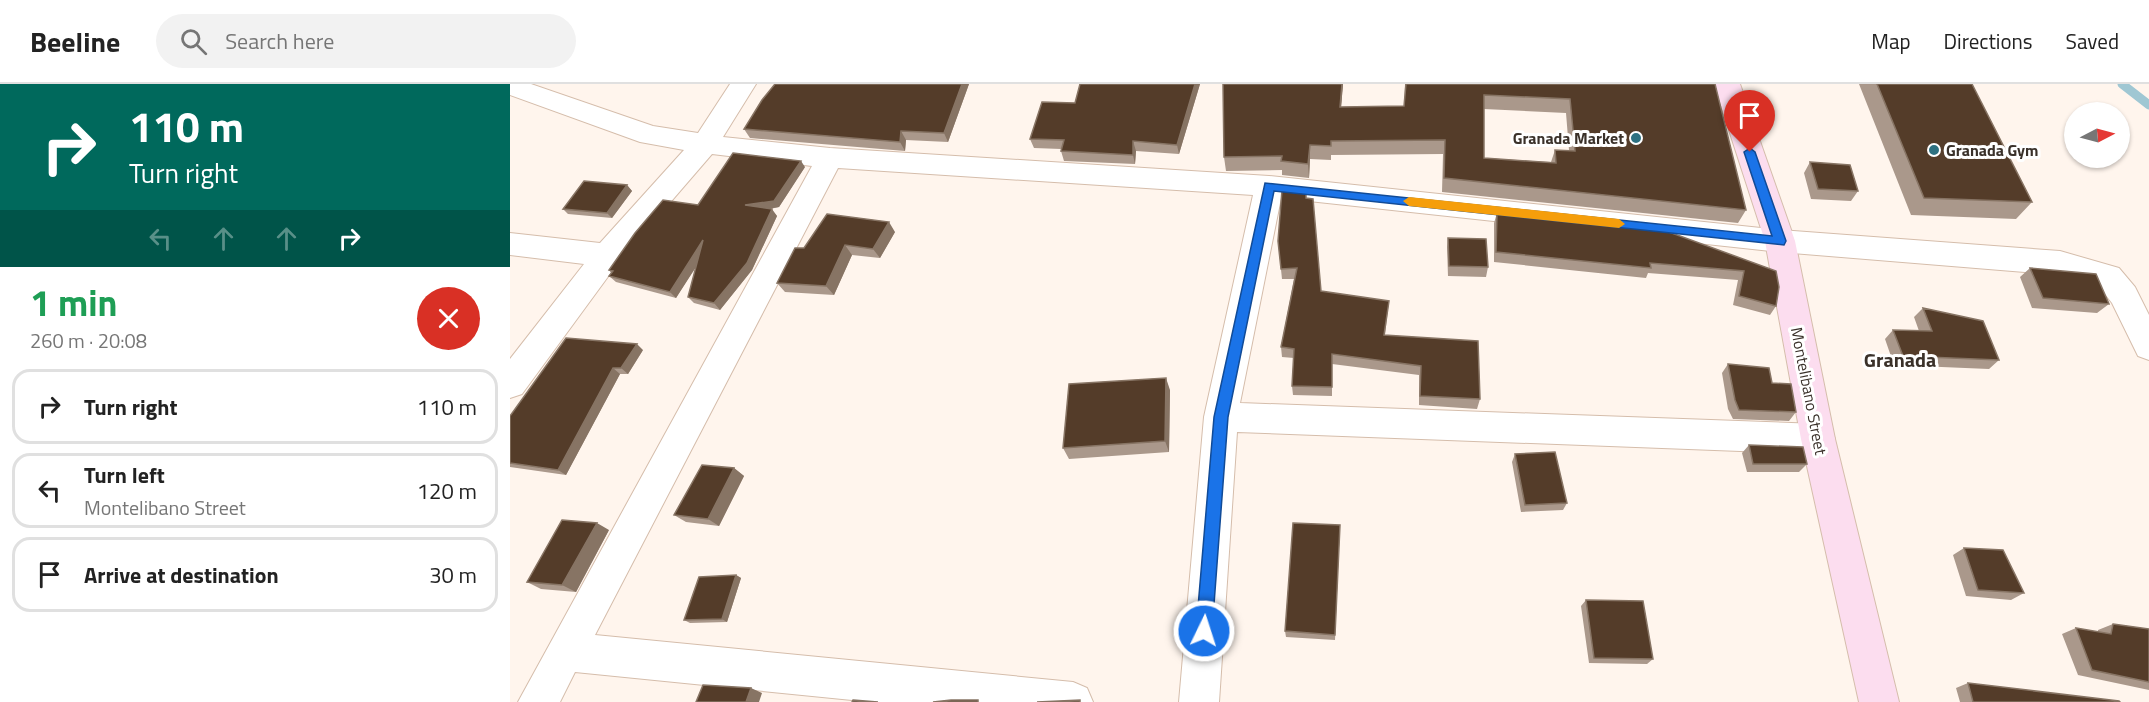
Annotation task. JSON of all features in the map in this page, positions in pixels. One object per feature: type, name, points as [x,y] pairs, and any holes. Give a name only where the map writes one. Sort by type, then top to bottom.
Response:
[{"type":"main road","name":"Montelibano Street","points":[[1727,84],[1780,241],[1818,439],[1879,702]]},
{"type":"street","points":[[515,369],[606,255],[705,144],[743,84]]},
{"type":"street","points":[[510,86],[650,135],[705,144],[830,158],[1269,186],[1780,241],[2060,263],[2108,276],[2124,296],[2149,347]]},
{"type":"street","points":[[538,702],[567,652],[830,158]]},
{"type":"street","points":[[1199,702],[1221,417],[1269,186]]},
{"type":"street","points":[[510,244],[606,255]]},
{"type":"street","points":[[1221,417],[1818,439]]},
{"type":"street","points":[[567,652],[1073,702]]},
{"type":"building","points":[[775,84],[962,84],[944,133],[901,131],[900,142],[744,129]]},
{"type":"building","points":[[1080,84],[1195,84],[1177,145],[1133,141],[1133,155],[1061,151],[1064,140],[1030,139],[1042,102],[1075,103]]},
{"type":"building","points":[[1223,84],[1342,84],[1340,107],[1404,106],[1406,84],[1715,84],[1746,210],[1444,178],[1445,140],[1331,141],[1331,146],[1310,145],[1308,164],[1281,161],[1282,156],[1224,157]],"holes":[[[1484,95],[1570,99],[1575,151],[1555,150],[1556,163],[1484,158]]]},
{"type":"building","name":"Granada Gym","points":[[1877,84],[1972,84],[2032,202],[1924,198]]},
{"type":"building","points":[[733,153],[801,161],[774,201],[745,205],[772,209],[747,263],[714,303],[688,297],[703,240],[670,292],[609,276],[613,271],[609,270],[635,233],[663,200],[698,205]]},
{"type":"building","points":[[1810,162],[1850,165],[1858,191],[1818,189]]},
{"type":"building","points":[[584,181],[627,185],[607,213],[563,209]]},
{"type":"building","points":[[1282,190],[1306,192],[1306,198],[1313,199],[1321,291],[1389,301],[1384,335],[1478,341],[1480,399],[1420,396],[1421,366],[1332,354],[1332,387],[1292,386],[1294,349],[1281,347],[1297,268],[1281,269],[1278,241]]},
{"type":"building","points":[[1497,213],[1669,232],[1776,271],[1779,287],[1776,306],[1739,296],[1744,271],[1650,263],[1651,268],[1496,252]]},
{"type":"building","points":[[827,214],[889,222],[873,249],[845,245],[826,286],[777,283],[795,248],[804,248]]},
{"type":"building","points":[[1448,238],[1486,239],[1488,267],[1449,266]]},
{"type":"building","points":[[2030,268],[2096,274],[2109,304],[2043,298]]},
{"type":"building","points":[[1923,308],[1983,321],[1999,360],[1903,356],[1893,330],[1932,331]]},
{"type":"building","points":[[566,338],[637,344],[621,368],[613,368],[558,470],[510,463],[510,416]]},
{"type":"building","points":[[1728,364],[1769,368],[1772,383],[1791,384],[1796,412],[1739,410]]},
{"type":"building","points":[[1166,378],[1165,441],[1063,448],[1069,384]]},
{"type":"building","points":[[1749,445],[1803,447],[1807,464],[1753,464]]},
{"type":"building","points":[[1555,452],[1567,503],[1525,505],[1515,454]]},
{"type":"building","points":[[702,465],[734,468],[708,519],[674,515]]},
{"type":"building","points":[[562,520],[597,523],[562,585],[527,582]]},
{"type":"building","points":[[1293,523],[1340,525],[1335,635],[1285,631]]},
{"type":"building","points":[[1964,548],[2003,550],[2024,593],[1978,590]]},
{"type":"building","points":[[736,575],[722,619],[684,620],[699,577]]},
{"type":"building","points":[[1586,600],[1643,601],[1653,659],[1594,658]]},
{"type":"building","points":[[2113,624],[2149,629],[2149,682],[2092,670],[2076,628],[2111,634]]},
{"type":"building","points":[[1968,683],[2119,701],[2120,702],[1973,702]]},
{"type":"building","points":[[703,685],[751,688],[746,702],[696,702]]},
{"type":"building","points":[[853,700],[878,702],[852,702]]},
{"type":"building","points":[[978,700],[978,702],[933,702]]},
{"type":"building","points":[[1080,700],[1080,702],[1037,702]]},
{"type":"waterway","points":[[2122,84],[2149,105]]},
{"type":"slow traffic","points":[[1409,201],[1619,224]]},
{"type":"place","name":"Granada Market","points":[[1636,138]]},
{"type":"place","name":"Granada Gym","points":[[1934,150]]},
{"type":"district","name":"Granada","points":[[1900,359]]},
{"type":"route","points":[[1204,631],[1221,417],[1269,186],[1780,241],[1750,152]]}]
